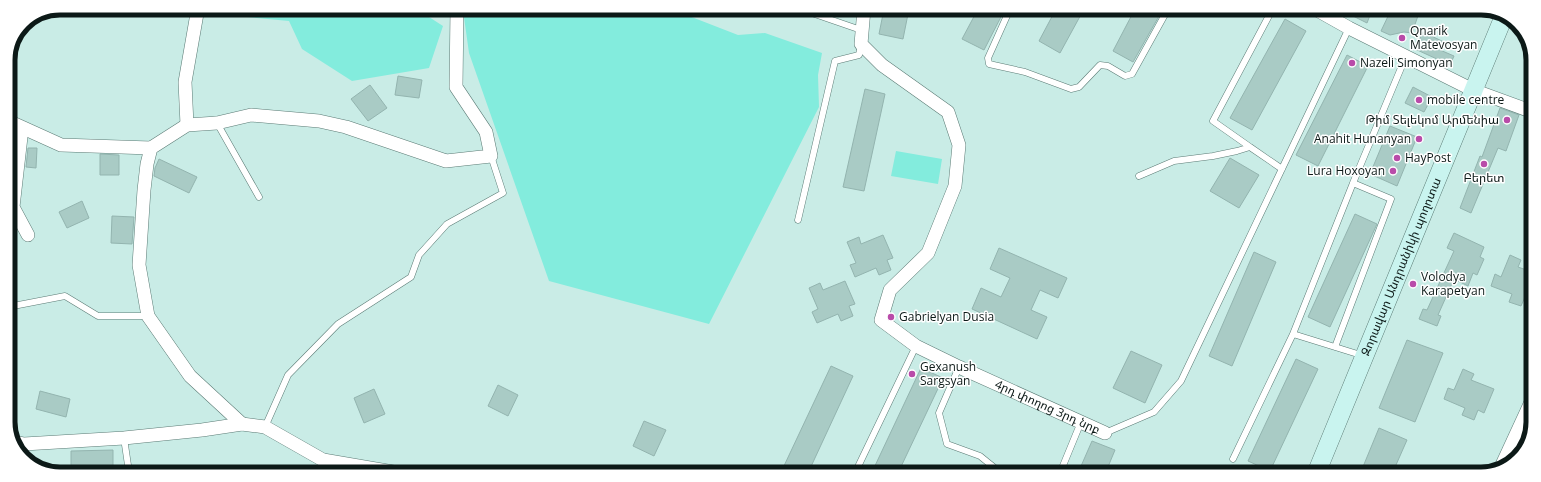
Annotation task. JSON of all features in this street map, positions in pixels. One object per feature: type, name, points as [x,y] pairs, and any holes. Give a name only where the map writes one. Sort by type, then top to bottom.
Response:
[{"type":"main road","name":"Զորավար Անդրանիկի պողոտա","points":[[1319,467],[1502,21]]},
{"type":"street","points":[[187,125],[185,82],[197,15]]},
{"type":"street","points":[[15,124],[61,144],[151,148],[187,125],[217,123],[251,115],[320,121],[346,127],[446,161],[491,156],[486,132],[456,87],[456,15]]},
{"type":"street","points":[[861,44],[863,15]]},
{"type":"street","points":[[1326,15],[1473,90],[1526,109]]},
{"type":"street","name":"4րդ փողոց 3րդ նրբ","points":[[861,44],[882,65],[948,112],[959,145],[955,186],[928,253],[890,290],[881,320],[916,346],[1106,433]]},
{"type":"street","points":[[15,189],[22,128]]},
{"type":"street","points":[[151,148],[147,164],[144,190],[139,265],[148,316],[190,376],[242,424]]},
{"type":"street","points":[[15,211],[28,235]]},
{"type":"street","points":[[1504,460],[1526,413]]},
{"type":"street","points":[[21,443],[124,438],[202,430],[242,424],[265,427],[323,460],[363,467]]},
{"type":"lane","points":[[817,15],[861,30]]},
{"type":"lane","points":[[1007,15],[988,58],[989,64],[1025,72],[1072,89],[1079,87],[1100,65],[1108,66],[1126,76],[1132,74],[1165,15]]},
{"type":"lane","points":[[1269,15],[1213,121],[1282,169]]},
{"type":"lane","points":[[1106,433],[1154,412],[1181,380],[1349,28]]},
{"type":"lane","points":[[798,220],[835,61],[859,55],[861,44]]},
{"type":"lane","points":[[1233,459],[1293,334],[1353,183],[1406,56]]},
{"type":"lane","points":[[217,123],[259,196]]},
{"type":"lane","points":[[1139,176],[1174,161],[1213,156],[1250,147]]},
{"type":"lane","points":[[265,427],[288,375],[338,324],[411,277],[419,255],[448,224],[503,193],[491,156]]},
{"type":"lane","points":[[1335,347],[1391,199],[1353,183]]},
{"type":"lane","points":[[15,306],[65,296],[98,316],[148,316]]},
{"type":"lane","points":[[1293,334],[1365,356]]},
{"type":"lane","points":[[858,467],[916,346]]},
{"type":"lane","points":[[959,367],[940,413],[946,444],[980,456],[994,467]]},
{"type":"lane","points":[[1063,467],[1081,422]]},
{"type":"lane","points":[[124,438],[128,467]]},
{"type":"green space","points":[[247,15],[426,15],[443,26],[429,68],[352,81],[302,49],[289,21],[247,17]]},
{"type":"green space","points":[[464,15],[686,15],[738,35],[765,33],[822,53],[818,75],[819,107],[709,324],[549,281],[469,53]]},
{"type":"green space","points":[[896,151],[942,159],[938,184],[891,176]]},
{"type":"building","points":[[883,15],[908,15],[903,39],[879,34]]},
{"type":"building","points":[[975,15],[1002,15],[984,50],[962,39]]},
{"type":"building","points":[[1053,15],[1081,15],[1060,53],[1039,41]]},
{"type":"building","points":[[1132,15],[1160,15],[1133,62],[1113,51]]},
{"type":"building","points":[[1351,15],[1370,15],[1367,23]]},
{"type":"building","points":[[1389,15],[1418,15],[1412,33],[1404,32],[1390,35],[1381,31]]},
{"type":"building","points":[[1285,19],[1306,31],[1252,130],[1230,118]]},
{"type":"building","points":[[1423,32],[1444,42],[1440,50],[1454,56],[1450,65],[1415,49]]},
{"type":"building","points":[[1347,55],[1368,66],[1318,166],[1296,155]]},
{"type":"building","points":[[398,76],[422,80],[419,98],[395,95]]},
{"type":"building","points":[[370,85],[387,108],[368,121],[351,99]]},
{"type":"building","name":"mobile centre","points":[[1413,87],[1432,97],[1424,112],[1405,103]]},
{"type":"building","points":[[865,89],[885,94],[864,191],[843,187]]},
{"type":"building","points":[[1500,108],[1519,115],[1506,151],[1498,148],[1471,213],[1460,208],[1480,156],[1482,157]]},
{"type":"building","points":[[1390,126],[1417,137],[1397,186],[1370,174]]},
{"type":"building","points":[[28,148],[37,148],[36,168],[26,167]]},
{"type":"building","points":[[100,154],[119,155],[119,175],[100,175]]},
{"type":"building","points":[[1230,158],[1259,175],[1239,208],[1210,191]]},
{"type":"building","points":[[159,159],[197,177],[189,193],[154,176],[155,168]]},
{"type":"building","points":[[82,201],[89,218],[67,228],[59,212]]},
{"type":"building","points":[[1355,214],[1377,224],[1330,327],[1308,317]]},
{"type":"building","points":[[112,216],[134,217],[132,244],[111,243]]},
{"type":"building","points":[[1454,233],[1484,247],[1480,257],[1484,259],[1477,275],[1473,273],[1468,286],[1454,279],[1438,315],[1441,316],[1437,326],[1419,319],[1423,309],[1427,310],[1454,251],[1447,248]]},
{"type":"building","points":[[883,235],[893,258],[887,260],[891,270],[879,275],[876,268],[855,277],[850,265],[856,263],[847,242],[859,237],[861,244]]},
{"type":"building","points":[[999,248],[1067,278],[1058,298],[1040,290],[1031,310],[1047,317],[1037,339],[972,309],[981,288],[1001,297],[1010,278],[990,269]]},
{"type":"building","points":[[1254,252],[1276,262],[1232,366],[1209,356]]},
{"type":"building","points":[[1510,255],[1521,260],[1518,267],[1526,270],[1526,297],[1521,306],[1509,302],[1512,294],[1491,286],[1495,274],[1501,277]]},
{"type":"building","points":[[845,281],[855,304],[849,306],[853,316],[841,321],[838,314],[817,323],[812,312],[818,309],[809,288],[820,283],[823,290]]},
{"type":"building","points":[[1407,340],[1443,353],[1415,422],[1379,408]]},
{"type":"building","points":[[1131,351],[1162,365],[1145,403],[1113,388]]},
{"type":"building","points":[[1296,359],[1318,369],[1272,467],[1261,467],[1248,461]]},
{"type":"building","points":[[831,366],[853,376],[811,467],[783,467]]},
{"type":"building","points":[[921,368],[943,378],[901,467],[874,467]]},
{"type":"building","points":[[1463,369],[1474,374],[1471,380],[1494,389],[1484,413],[1478,410],[1474,420],[1462,415],[1465,408],[1444,399],[1448,388],[1454,390]]},
{"type":"building","points":[[498,385],[518,395],[508,416],[488,406]]},
{"type":"building","points":[[374,389],[385,414],[364,423],[354,398]]},
{"type":"building","points":[[40,391],[70,399],[66,417],[36,409]]},
{"type":"building","points":[[644,421],[666,430],[654,456],[633,446]]},
{"type":"building","points":[[1379,428],[1407,440],[1395,467],[1363,467]]},
{"type":"building","points":[[1092,441],[1115,450],[1108,467],[1081,467]]},
{"type":"building","points":[[113,450],[113,467],[71,467],[71,451]]},
{"type":"place","name":"Qnarik Matevosyan","points":[[1402,38]]},
{"type":"place","name":"Nazeli Simonyan","points":[[1352,63]]},
{"type":"place","name":"mobile centre","points":[[1419,100]]},
{"type":"place","name":"Թիմ Տելեկոմ Արմենիա","points":[[1507,120]]},
{"type":"place","name":"Anahit Hunanyan","points":[[1419,139]]},
{"type":"place","name":"HayPost","points":[[1397,158]]},
{"type":"place","name":"Բերետ","points":[[1484,164]]},
{"type":"place","name":"Lura Hoxoyan","points":[[1393,171]]},
{"type":"place","name":"Volodya Karapetyan","points":[[1413,284]]},
{"type":"place","name":"Gabrielyan Dusia","points":[[891,317]]},
{"type":"place","name":"Gexanush Sargsyan","points":[[912,374]]}]
